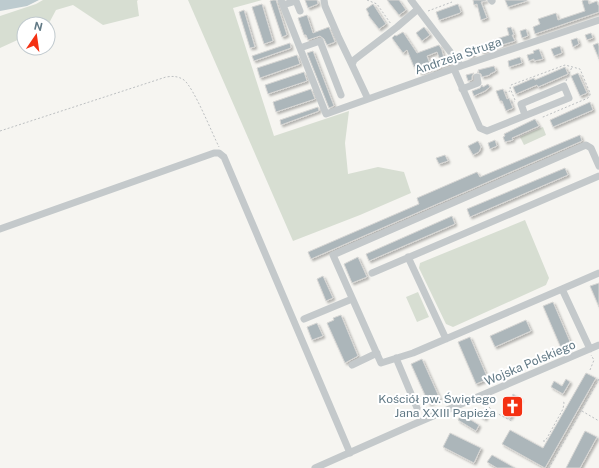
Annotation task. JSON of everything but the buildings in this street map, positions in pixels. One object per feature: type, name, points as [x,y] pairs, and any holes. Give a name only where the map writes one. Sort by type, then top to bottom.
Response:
[{"type":"street","points":[[324,0],[325,6],[338,36],[368,99]]},
{"type":"street","points":[[411,0],[457,68],[462,89],[481,129],[487,131],[569,98],[564,86],[521,104],[525,115]]},
{"type":"street","points":[[300,11],[296,1],[282,2],[300,48],[320,41],[341,95]]},
{"type":"street","points":[[352,65],[354,60],[418,9]]},
{"type":"street","name":"Andrzeja Struga","points":[[300,48],[326,114],[599,20]]},
{"type":"street","points":[[462,89],[478,83],[477,78]]},
{"type":"street","points":[[599,166],[591,148],[586,145],[333,255],[381,363],[413,353],[599,274]]},
{"type":"street","points":[[0,230],[214,153],[219,153],[224,157],[350,452]]},
{"type":"street","points":[[372,273],[599,176]]},
{"type":"street","points":[[408,258],[446,339]]},
{"type":"street","points":[[562,289],[590,351]]},
{"type":"street","points":[[304,319],[352,299]]},
{"type":"street","name":"Wojska Polskiego","points":[[315,468],[418,422],[590,351],[599,345]]},
{"type":"street","points":[[352,365],[376,353]]},
{"type":"street","points":[[396,358],[417,408]]},
{"type":"path","points":[[367,0],[377,4],[392,25]]},
{"type":"path","points":[[377,4],[378,0]]},
{"type":"path","points":[[426,12],[452,2]]},
{"type":"path","points":[[564,86],[572,67]]},
{"type":"path","points":[[538,74],[540,78]]},
{"type":"path","points":[[0,132],[166,76],[175,76],[185,81],[194,94],[224,157]]},
{"type":"path","points":[[505,93],[511,91]]},
{"type":"path","points":[[511,103],[516,101]]},
{"type":"path","points":[[582,101],[584,105]]},
{"type":"path","points":[[573,105],[574,109]]},
{"type":"path","points":[[590,351],[594,360],[590,370]]},
{"type":"path","points":[[549,468],[599,379]]},
{"type":"path","points":[[543,441],[563,409],[563,400]]},
{"type":"path","points":[[484,401],[487,406],[498,414],[512,421]]},
{"type":"path","points":[[581,411],[599,421]]},
{"type":"shaded area","points":[[0,0],[39,0],[27,6],[0,11]]},
{"type":"shaded area","points":[[43,0],[138,0],[139,16],[103,25],[73,5],[56,10],[53,16],[16,16],[16,41],[0,48],[0,16],[36,4]]},
{"type":"shaded area","points":[[188,0],[262,0],[233,8],[274,136],[349,111],[345,143],[348,174],[378,167],[404,172],[411,193],[293,241]]},
{"type":"shaded area","points":[[543,127],[546,135],[524,145],[520,137]]},
{"type":"shaded area","points":[[525,220],[549,278],[546,285],[453,327],[446,324],[419,268],[420,263]]},
{"type":"shaded area","points":[[418,292],[429,317],[417,322],[406,297]]},
{"type":"place","name":"Kościół pw. Świętego Jana XXIII Papieża","points":[[512,406]]}]
